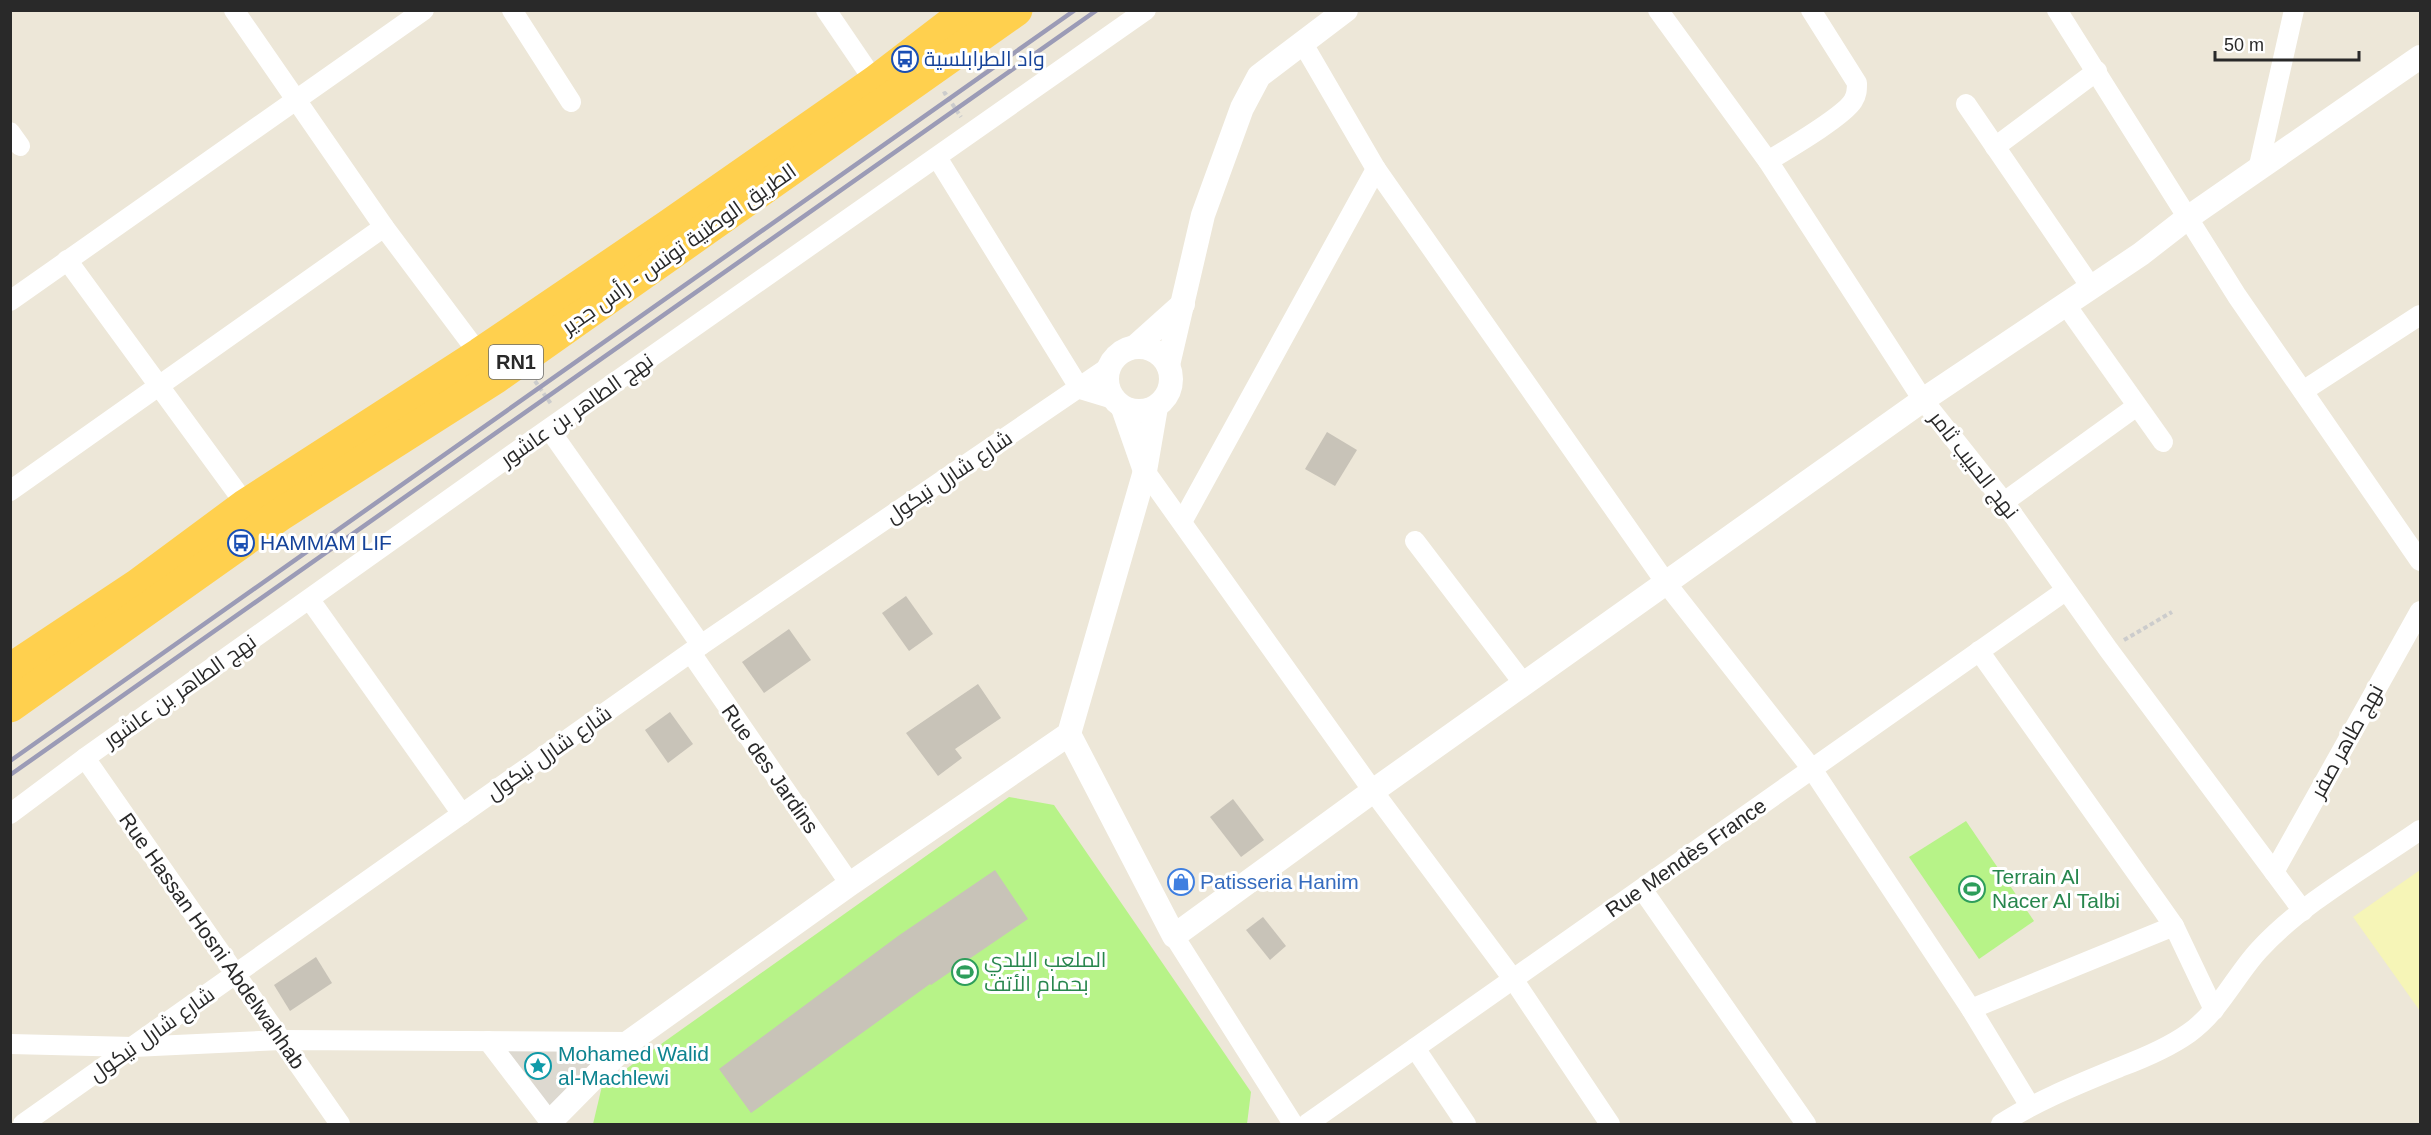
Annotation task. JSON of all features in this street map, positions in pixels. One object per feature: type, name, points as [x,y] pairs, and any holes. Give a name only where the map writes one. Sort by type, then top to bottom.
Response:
[{"type":"highway","name":"الطريق الوطنية تونس - رأس جدير","points":[[10,706],[488,366],[969,10]]},
{"type":"highway","name":"الطريق الوطنية تونس - رأس جدير","points":[[10,670],[138,585],[246,505],[488,366],[1016,10]]},
{"type":"street","points":[[234,10],[384,226],[488,366]]},
{"type":"street","points":[[10,301],[424,10]]},
{"type":"street","points":[[512,10],[572,102]]},
{"type":"street","points":[[826,10],[874,82]]},
{"type":"street","name":"نهج الطاهر بن عاشور","points":[[10,814],[85,758],[549,429],[938,159],[1146,10]]},
{"type":"street","points":[[938,159],[1080,389],[1143,411],[1156,407],[1166,397],[1170,385],[1168,365],[1203,215],[1242,108],[1259,76],[1346,10]]},
{"type":"street","name":"نهج الحبيب ثامر","points":[[1659,10],[1768,161],[1923,400],[2004,502],[2065,591],[2303,911]]},
{"type":"street","points":[[1768,161],[1852,104],[1857,94],[1857,83],[1811,10]]},
{"type":"street","points":[[2057,10],[2097,70],[2186,219],[2421,561]]},
{"type":"street","points":[[2258,170],[2294,10]]},
{"type":"street","points":[[1302,42],[1376,168],[1666,583],[1812,769],[1971,1009],[2030,1106]]},
{"type":"street","points":[[1174,936],[1373,791],[1923,400],[2142,254],[2186,219],[2421,57]]},
{"type":"street","points":[[1995,147],[2097,70]]},
{"type":"street","points":[[1966,104],[2091,287]]},
{"type":"street","points":[[1182,522],[1376,168]]},
{"type":"street","points":[[10,491],[384,226]]},
{"type":"street","points":[[68,260],[246,505]]},
{"type":"street","points":[[1183,304],[1135,347],[1122,352],[1109,367],[1107,380],[1145,471],[1373,791],[1513,979],[1610,1125]]},
{"type":"street","points":[[2066,305],[2163,442]]},
{"type":"street","points":[[2303,391],[2421,315]]},
{"type":"street","points":[[1135,347],[1154,351],[1168,365]]},
{"type":"street","name":"شارع شارل نيكول","points":[[23,1125],[696,649],[1080,389],[1109,367]]},
{"type":"street","points":[[2004,502],[2138,406]]},
{"type":"street","points":[[488,1041],[551,1124],[629,1042],[850,884],[1069,735],[1145,471],[1156,407]]},
{"type":"street","name":"Rue des Jardins","points":[[549,429],[850,884]]},
{"type":"street","points":[[1415,542],[1524,684]]},
{"type":"street","name":"Rue Mendès France","points":[[1315,1122],[1415,1048],[2065,591]]},
{"type":"street","points":[[310,600],[462,814]]},
{"type":"street","name":"نهج طاهر صفر","points":[[2274,872],[2421,611]]},
{"type":"street","points":[[1979,651],[2174,926],[2214,1010]]},
{"type":"street","points":[[1069,735],[1174,936],[1293,1125]]},
{"type":"street","name":"Rue Hassan Hosni Abdelwahhab","points":[[85,758],[340,1125]]},
{"type":"street","points":[[2001,1125],[2030,1106],[2155,1053],[2190,1033],[2214,1010],[2259,950],[2303,911],[2421,830]]},
{"type":"street","points":[[1642,889],[1806,1125]]},
{"type":"street","points":[[1971,1009],[2174,926]]},
{"type":"street","points":[[10,1044],[133,1047],[281,1040],[629,1042]]},
{"type":"street","points":[[1415,1048],[1466,1125]]},
{"type":"path","points":[[945,93],[963,119]]},
{"type":"path","points":[[535,381],[553,407]]},
{"type":"path","points":[[2108,649],[2172,612]]},
{"type":"sand","points":[[2420,870],[2420,1011],[2353,917]]},
{"type":"green space","name":"الملعب البلدي بحمام الأتف","points":[[1009,797],[1054,805],[1251,1092],[1247,1124],[593,1124],[602,1086]]},
{"type":"green space","name":"Terrain Al Nacer Al Talbi","points":[[1966,821],[2034,921],[1979,959],[1909,857]]},
{"type":"shaded area","points":[[492,1042],[624,1044],[546,1119]]},
{"type":"building","points":[[1327,432],[1357,450],[1335,486],[1305,469]]},
{"type":"building","points":[[906,596],[933,634],[909,651],[882,613]]},
{"type":"building","points":[[789,629],[811,660],[764,693],[742,662]]},
{"type":"building","points":[[978,684],[1001,718],[955,749],[962,758],[938,776],[906,733]]},
{"type":"building","points":[[670,712],[693,744],[668,763],[645,730]]},
{"type":"building","points":[[1233,799],[1264,840],[1241,857],[1210,817]]},
{"type":"building","points":[[995,870],[1028,919],[930,984],[751,1113],[719,1069],[898,936]]},
{"type":"building","points":[[1263,917],[1286,946],[1270,960],[1246,930]]},
{"type":"building","points":[[316,957],[332,983],[290,1011],[274,985]]},
{"type":"railway","points":[[10,761],[1075,10]]},
{"type":"railway","points":[[10,775],[1097,10]]},
{"type":"place","name":"واد الطرابلسية","points":[[905,59]]},
{"type":"place","name":"HAMMAM LIF","points":[[241,543]]},
{"type":"place","name":"Patisseria Hanim","points":[[1181,882]]},
{"type":"place","name":"Terrain Al Nacer Al Talbi","points":[[1972,889]]},
{"type":"place","name":"الملعب البلدي بحمام الأتف","points":[[965,972]]},
{"type":"place","name":"Mohamed Walid al-Machlewi","points":[[538,1066]]}]
